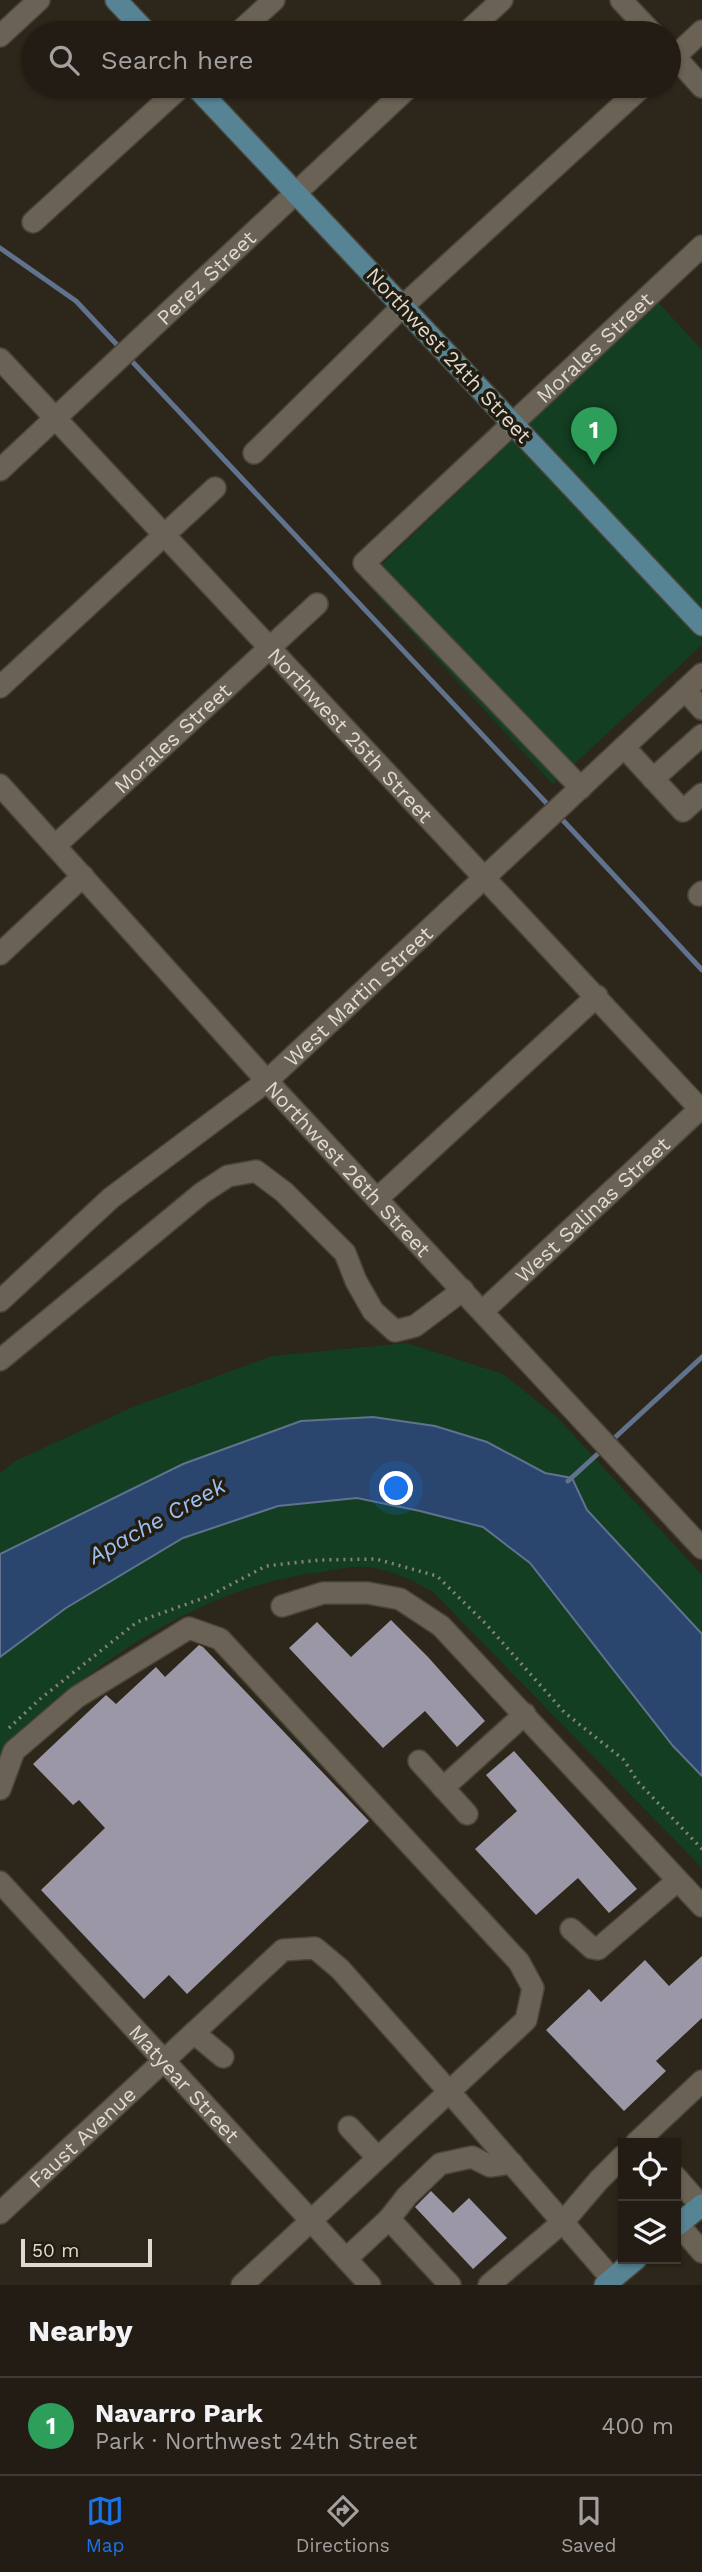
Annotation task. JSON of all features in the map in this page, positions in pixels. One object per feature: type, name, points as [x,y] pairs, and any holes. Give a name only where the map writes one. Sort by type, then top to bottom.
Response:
[{"type":"main road","points":[[116,0],[136,21]]},
{"type":"main road","name":"Northwest 24th Street","points":[[206,98],[702,625]]},
{"type":"main road","points":[[681,2222],[701,2205]]},
{"type":"main road","points":[[608,2282],[630,2264]]},
{"type":"street","points":[[0,36],[39,0]]},
{"type":"street","points":[[252,21],[274,0]]},
{"type":"street","points":[[479,21],[502,0]]},
{"type":"street","points":[[621,0],[641,21]]},
{"type":"street","points":[[681,48],[702,31]]},
{"type":"street","points":[[681,66],[702,87]]},
{"type":"street","points":[[33,222],[170,98]]},
{"type":"street","name":"Perez Street","points":[[0,470],[397,98]]},
{"type":"street","points":[[254,453],[403,306],[630,98]]},
{"type":"street","name":"Morales Street","points":[[578,790],[364,563],[702,246]]},
{"type":"street","name":"Northwest 25th Street","points":[[0,359],[701,1109]]},
{"type":"street","points":[[0,687],[215,488]]},
{"type":"street","name":"Morales Street","points":[[56,845],[317,604]]},
{"type":"street","name":"West Martin Street","points":[[0,1301],[111,1198],[267,1081],[702,674]]},
{"type":"street","points":[[684,690],[702,709]]},
{"type":"street","points":[[653,779],[702,735]]},
{"type":"street","points":[[624,747],[683,811],[702,794]]},
{"type":"street","name":"Northwest 26th Street","points":[[0,786],[267,1081],[701,1543]]},
{"type":"street","points":[[0,954],[83,876]]},
{"type":"street","points":[[378,1198],[597,996]]},
{"type":"street","name":"West Salinas Street","points":[[483,1311],[701,1109]]},
{"type":"street","points":[[0,1360],[201,1193],[228,1176],[256,1171],[284,1192],[345,1253],[356,1281],[373,1311],[395,1331],[415,1326],[463,1290]]},
{"type":"street","points":[[282,1606],[323,1593],[368,1593],[400,1599],[441,1626],[702,1906]]},
{"type":"street","points":[[0,1790],[14,1751],[77,1697],[189,1628],[220,1639],[519,1962],[533,1988],[526,2020],[242,2285]]},
{"type":"street","points":[[443,1788],[525,1714]]},
{"type":"street","points":[[419,1761],[467,1814]]},
{"type":"street","points":[[571,1929],[592,1948],[598,1949],[677,1881]]},
{"type":"street","name":"Matyear Street","points":[[0,1882],[7,1905],[164,2061],[370,2285]]},
{"type":"street","name":"Faust Avenue","points":[[0,2213],[283,1950],[314,1948],[340,1969],[449,2091]]},
{"type":"street","points":[[194,2033],[223,2057]]},
{"type":"street","points":[[644,2138],[702,2081]]},
{"type":"street","points":[[449,2091],[564,2221],[608,2282]]},
{"type":"street","points":[[349,2127],[377,2157]]},
{"type":"street","points":[[346,2259],[389,2219],[407,2196],[440,2164],[472,2157],[490,2166],[512,2163]]},
{"type":"street","points":[[489,2285],[564,2221],[618,2161]]},
{"type":"street","points":[[681,2183],[701,2205]]},
{"type":"street","points":[[389,2219],[450,2285]]},
{"type":"street","points":[[681,2229],[702,2252]]},
{"type":"path","points":[[0,1737],[40,1699],[137,1622],[209,1596],[266,1566],[318,1560],[376,1559],[437,1576],[486,1624],[564,1712],[624,1760],[638,1782],[702,1849]]},
{"type":"green space","points":[[658,302],[702,350],[702,645],[553,784],[364,581]]},
{"type":"green space","points":[[407,1343],[503,1374],[558,1418],[702,1575],[702,1868],[433,1592],[400,1575],[373,1568],[348,1568],[286,1578],[215,1601],[181,1617],[148,1635],[86,1677],[43,1713],[0,1755],[0,1473],[15,1461],[133,1407],[272,1356]]},
{"type":"water","name":"Apache Creek","points":[[373,1417],[435,1426],[487,1442],[545,1473],[572,1478],[587,1510],[702,1634],[702,1776],[673,1746],[530,1563],[483,1527],[357,1498],[278,1506],[183,1538],[66,1608],[0,1657],[0,1554],[183,1464],[301,1421]]},
{"type":"building","points":[[391,1620],[485,1721],[457,1747],[425,1711],[383,1748],[289,1648],[317,1622],[351,1657]]},
{"type":"building","points":[[199,1645],[369,1821],[187,1994],[169,1975],[144,1999],[41,1890],[105,1828],[79,1800],[73,1805],[33,1764],[106,1695],[116,1704],[156,1667],[165,1677]]},
{"type":"building","points":[[514,1751],[637,1889],[609,1913],[578,1878],[536,1915],[475,1849],[517,1811],[486,1775]]},
{"type":"building","points":[[702,1956],[702,2018],[656,2061],[666,2071],[624,2111],[546,2030],[589,1989],[601,2002],[645,1960],[669,1986]]},
{"type":"building","points":[[431,2191],[453,2213],[469,2198],[507,2238],[473,2269],[415,2207]]},
{"type":"waterway","points":[[0,248],[76,301],[120,348]]},
{"type":"waterway","points":[[127,356],[551,808]]},
{"type":"waterway","points":[[558,815],[702,970]]},
{"type":"waterway","points":[[609,1443],[702,1357]]},
{"type":"waterway","points":[[568,1481],[602,1450]]},
{"type":"place","name":"Navarro Park","points":[[594,465]]}]
